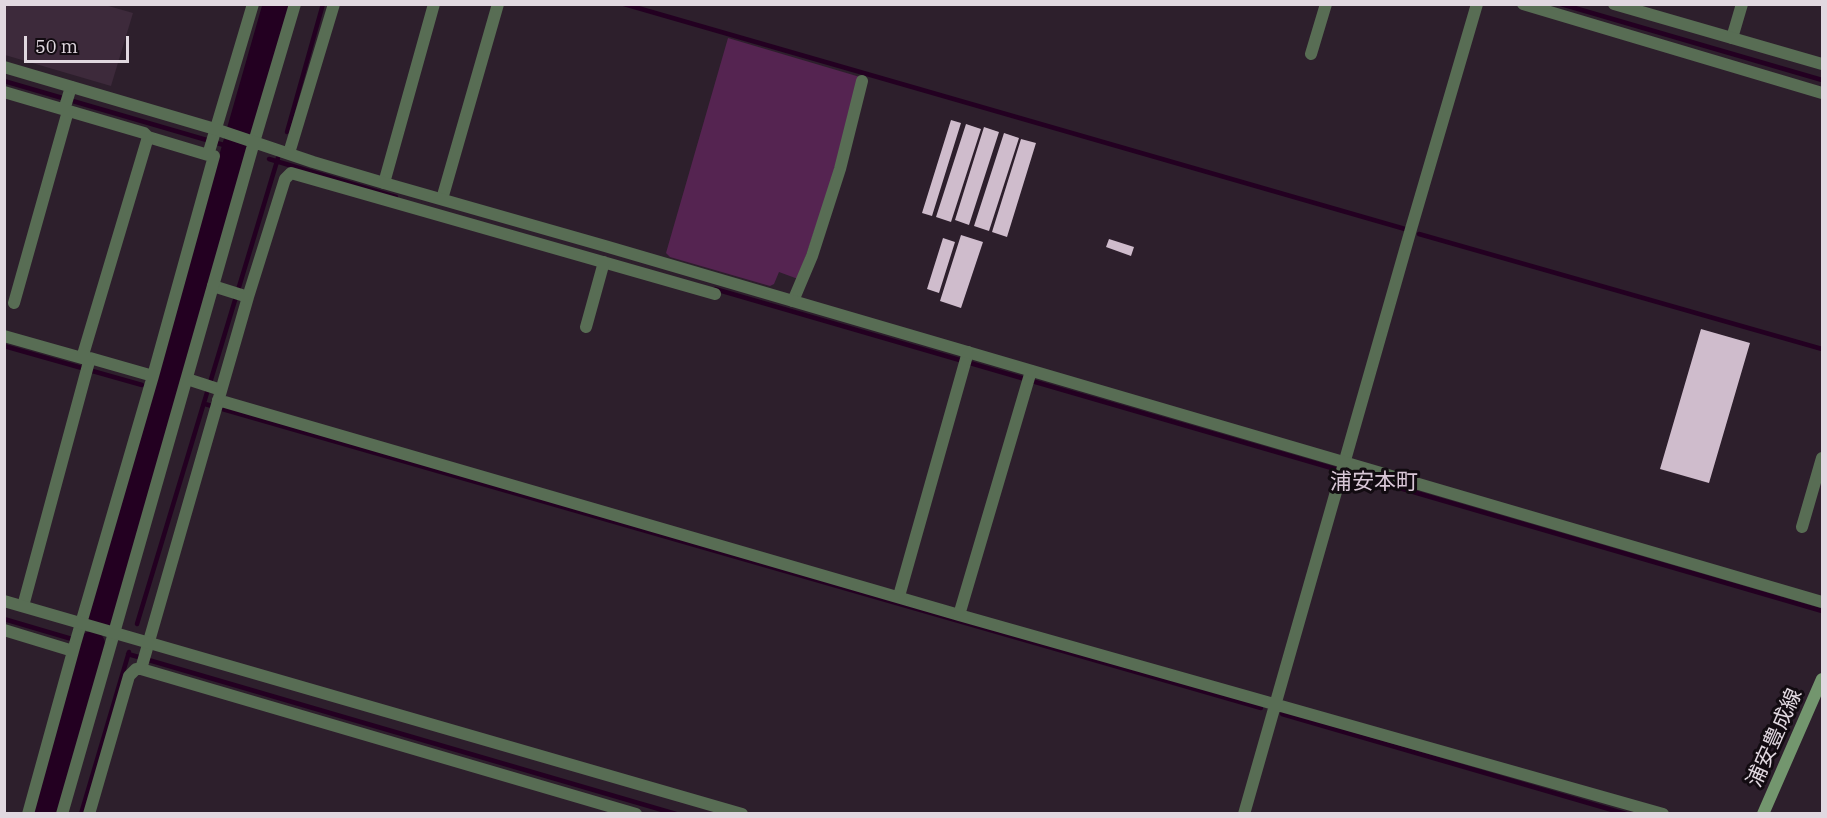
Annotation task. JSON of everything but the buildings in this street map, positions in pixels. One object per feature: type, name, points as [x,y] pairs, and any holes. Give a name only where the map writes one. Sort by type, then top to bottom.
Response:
[{"type":"main road","name":"浦安豊成線","points":[[1763,813],[1822,679]]},
{"type":"street","points":[[28,813],[76,638],[153,376],[214,156],[214,140],[253,4]]},
{"type":"street","points":[[62,813],[187,379],[251,141],[295,4]]},
{"type":"street","points":[[89,813],[129,676],[145,657],[241,295],[292,163],[334,4]]},
{"type":"street","points":[[384,183],[434,4]]},
{"type":"street","points":[[436,205],[498,4]]},
{"type":"street","points":[[1311,54],[1326,4]]},
{"type":"street","points":[[1244,813],[1478,4]]},
{"type":"street","points":[[1523,4],[1822,90]]},
{"type":"street","points":[[1614,4],[1822,64]]},
{"type":"street","points":[[1732,38],[1742,4]]},
{"type":"street","points":[[4,67],[67,102],[144,133],[148,137],[251,141],[292,163],[603,256],[680,277],[793,301],[966,359],[1345,462],[1822,602]]},
{"type":"street","points":[[793,301],[812,256],[840,169],[862,81]]},
{"type":"street","points":[[4,92],[67,102],[214,140]]},
{"type":"street","points":[[14,303],[67,102]]},
{"type":"street","points":[[23,606],[148,137]]},
{"type":"street","points":[[292,163],[384,183],[436,205]]},
{"type":"street","points":[[586,327],[603,256]]},
{"type":"street","points":[[680,277],[715,294]]},
{"type":"street","points":[[213,286],[241,295]]},
{"type":"street","points":[[4,336],[86,364],[153,376]]},
{"type":"street","points":[[899,596],[966,359]]},
{"type":"street","points":[[959,615],[1029,377]]},
{"type":"street","points":[[187,379],[215,396],[959,615],[1663,813]]},
{"type":"street","points":[[1802,527],[1817,496],[1822,458]]},
{"type":"street","points":[[4,601],[23,606],[76,638]]},
{"type":"street","points":[[4,630],[76,638],[114,633],[145,657],[636,813]]},
{"type":"street","points":[[145,657],[742,813]]},
{"type":"shaded area","points":[[4,5],[105,5],[133,13],[111,86],[5,55]]},
{"type":"shaded area","points":[[728,38],[860,77],[830,185],[798,279],[779,272],[774,284],[770,286],[670,257],[666,253]]},
{"type":"waterway","points":[[99,622],[276,4]]},
{"type":"waterway","points":[[287,132],[323,4]]},
{"type":"waterway","points":[[624,4],[1405,229]]},
{"type":"waterway","points":[[1561,4],[1822,80]]},
{"type":"waterway","points":[[4,81],[241,150]]},
{"type":"waterway","points":[[137,624],[278,158]]},
{"type":"waterway","points":[[269,159],[396,197]]},
{"type":"waterway","points":[[1419,234],[1822,349]]},
{"type":"waterway","points":[[715,289],[1335,469]]},
{"type":"waterway","points":[[4,346],[142,385]]},
{"type":"waterway","points":[[159,390],[165,392]]},
{"type":"waterway","points":[[205,404],[1261,708]]},
{"type":"waterway","points":[[1348,473],[1822,611]]},
{"type":"waterway","points":[[4,619],[82,642],[91,647]]},
{"type":"waterway","points":[[43,814],[92,644]]},
{"type":"waterway","points":[[81,814],[129,652]]},
{"type":"waterway","points":[[128,654],[676,814]]},
{"type":"waterway","points":[[1282,714],[1626,814]]},
{"type":"district","name":"浦安本町","points":[[1374,483]]}]
